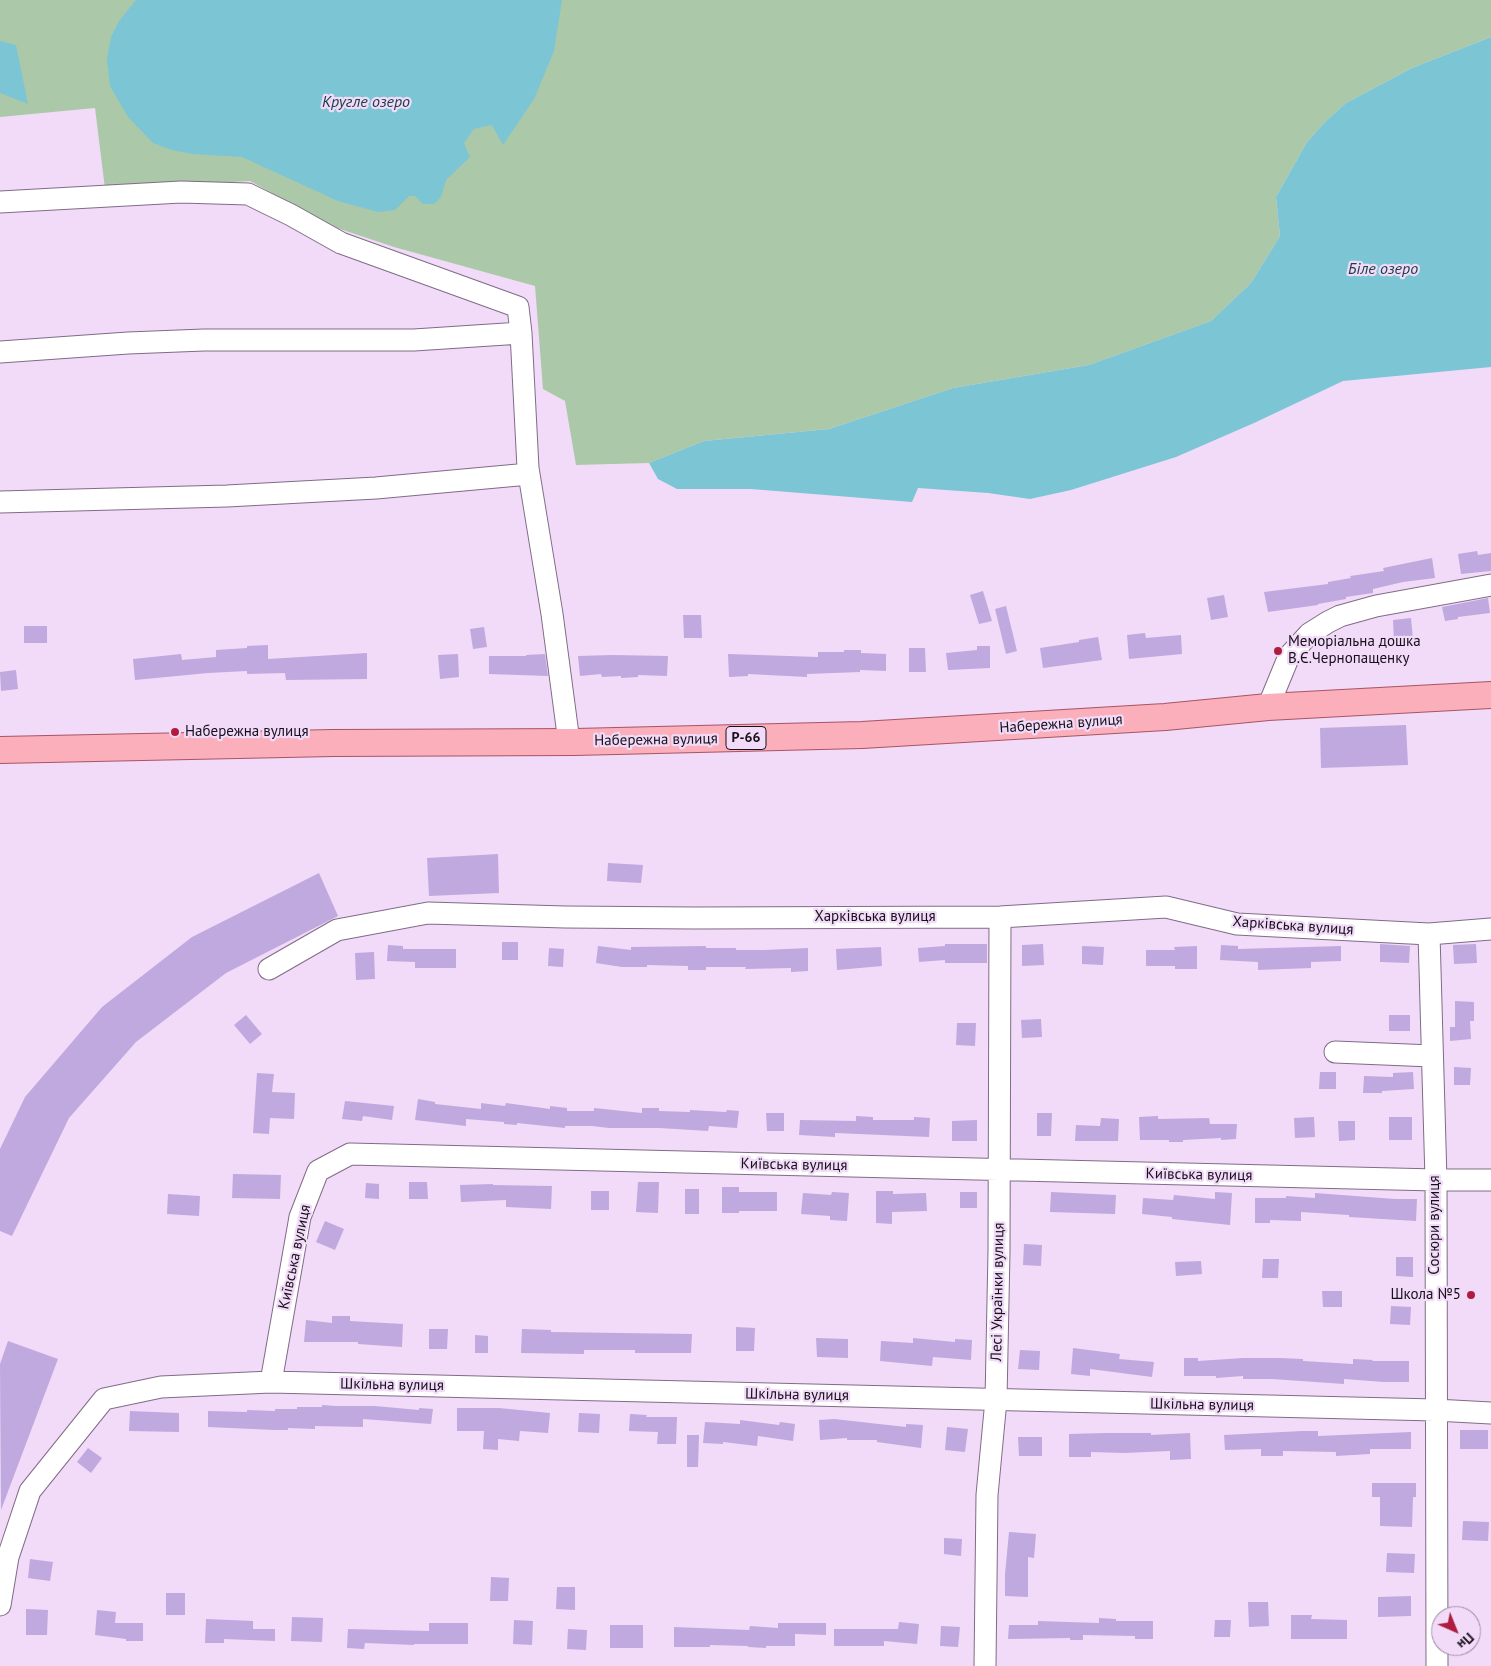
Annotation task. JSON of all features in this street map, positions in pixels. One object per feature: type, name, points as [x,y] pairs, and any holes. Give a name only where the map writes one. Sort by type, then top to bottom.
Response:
[{"type":"main road","name":"Набережна вулиця","points":[[0,750],[334,743],[569,742],[862,735],[1116,720],[1268,707],[1491,695]]},
{"type":"street","points":[[0,202],[181,192],[248,194],[341,243],[518,307],[529,474],[552,614],[569,742]]},
{"type":"street","points":[[0,352],[204,340],[414,340],[521,333]]},
{"type":"street","points":[[0,502],[227,496],[376,488],[529,474]]},
{"type":"street","points":[[1268,707],[1289,656],[1309,634],[1328,622],[1340,616],[1376,606],[1491,585]]},
{"type":"street","name":"Харківська вулиця","points":[[269,969],[337,930],[428,913],[685,918],[1000,917],[1166,907],[1237,924],[1429,934],[1491,929]]},
{"type":"street","name":"Лесі Українки вулиця","points":[[985,1666],[987,1495],[996,1400],[1000,917]]},
{"type":"street","name":"Сосюри вулиця","points":[[1429,934],[1436,1180],[1435,1410],[1438,1666]]},
{"type":"street","points":[[1335,1052],[1432,1056]]},
{"type":"street","name":"Київська вулиця","points":[[270,1382],[300,1217],[318,1171],[350,1154],[1491,1180]]},
{"type":"street","name":"Шкільна вулиця","points":[[0,1605],[8,1557],[30,1491],[104,1399],[161,1387],[270,1382],[1435,1410],[1491,1413]]},
{"type":"green space","points":[[0,0],[1491,0],[1491,37],[1412,68],[1346,103],[1325,122],[1307,142],[1276,197],[1280,236],[1251,283],[1211,321],[1089,365],[953,388],[829,429],[704,441],[649,463],[576,465],[565,401],[543,389],[535,286],[394,247],[331,226],[250,181],[105,189],[95,108],[0,117]]},
{"type":"water","name":"Кругле озеро","points":[[136,0],[562,0],[554,51],[534,99],[503,145],[492,125],[474,129],[464,143],[470,157],[446,180],[441,197],[434,204],[423,204],[415,196],[409,196],[395,210],[378,212],[338,201],[242,157],[193,154],[172,150],[153,143],[128,117],[110,86],[107,59],[111,37],[119,21]]},
{"type":"water","name":"Біле озеро","points":[[1491,37],[1491,367],[1343,381],[1176,457],[1071,490],[1030,499],[988,493],[918,488],[912,502],[751,489],[677,489],[658,479],[649,463],[704,441],[829,429],[953,388],[1089,365],[1211,321],[1251,283],[1280,236],[1276,197],[1307,142],[1325,122],[1346,103],[1412,68]]},
{"type":"water","points":[[0,41],[16,45],[28,104],[0,93]]},
{"type":"building","points":[[1477,551],[1478,555],[1491,553],[1491,571],[1461,574],[1458,554]]},
{"type":"building","points":[[1432,558],[1435,578],[1403,582],[1373,589],[1373,593],[1346,597],[1346,599],[1318,605],[1268,612],[1264,592],[1328,584],[1328,582],[1351,578],[1350,576],[1384,571],[1383,568]]},
{"type":"building","points":[[983,591],[992,621],[979,624],[970,595]]},
{"type":"building","points":[[1224,595],[1228,617],[1211,620],[1207,598]]},
{"type":"building","points":[[1488,598],[1490,613],[1458,617],[1458,619],[1445,621],[1442,607]]},
{"type":"building","points":[[1006,606],[1017,651],[1006,654],[995,609]]},
{"type":"building","points":[[683,615],[701,615],[702,638],[684,638]]},
{"type":"building","points":[[1411,618],[1413,640],[1394,641],[1393,620]]},
{"type":"building","points":[[24,626],[47,626],[47,643],[24,643]]},
{"type":"building","points":[[484,627],[487,647],[473,649],[470,629]]},
{"type":"building","points":[[1145,633],[1146,638],[1181,635],[1182,654],[1129,659],[1127,635]]},
{"type":"building","points":[[1098,637],[1102,660],[1043,668],[1040,648]]},
{"type":"building","points":[[268,645],[268,659],[367,653],[367,679],[286,680],[285,673],[247,674],[247,671],[135,680],[133,659],[181,654],[182,660],[216,657],[216,650]]},
{"type":"building","points":[[977,646],[990,646],[990,668],[948,670],[946,653],[977,650]]},
{"type":"building","points":[[909,648],[925,648],[926,672],[909,672]]},
{"type":"building","points":[[844,650],[861,650],[861,653],[886,654],[886,671],[860,670],[860,672],[807,674],[807,677],[748,674],[748,676],[729,677],[728,654],[818,657],[818,652],[844,652]]},
{"type":"building","points":[[458,654],[459,677],[440,679],[438,655]]},
{"type":"building","points":[[545,654],[548,676],[489,674],[489,656]]},
{"type":"building","points":[[578,656],[668,656],[667,676],[638,675],[638,677],[621,678],[621,676],[602,677],[601,674],[580,676]]},
{"type":"building","points":[[16,670],[18,689],[1,691],[0,672]]},
{"type":"building","points":[[1406,725],[1408,765],[1321,768],[1320,728]]},
{"type":"building","points":[[498,854],[499,893],[429,896],[427,858]]},
{"type":"building","points":[[608,863],[643,865],[641,883],[607,881]]},
{"type":"building","points":[[319,873],[338,916],[226,973],[136,1042],[69,1118],[12,1236],[0,1231],[0,1149],[25,1097],[102,1007],[192,937]]},
{"type":"building","points":[[502,942],[518,942],[518,960],[502,960]]},
{"type":"building","points":[[945,944],[987,944],[987,963],[945,963],[945,960],[919,962],[918,948],[945,946]]},
{"type":"building","points":[[1043,944],[1044,965],[1022,966],[1022,945]]},
{"type":"building","points":[[1380,944],[1410,946],[1409,963],[1380,962]]},
{"type":"building","points":[[1476,944],[1477,963],[1454,964],[1453,945]]},
{"type":"building","points":[[388,945],[403,946],[403,949],[456,949],[456,968],[415,968],[415,962],[387,961]]},
{"type":"building","points":[[1221,945],[1238,946],[1238,949],[1341,946],[1341,961],[1311,962],[1311,968],[1258,970],[1258,962],[1220,960]]},
{"type":"building","points":[[598,946],[631,950],[631,947],[706,946],[706,948],[736,948],[736,950],[808,948],[808,971],[791,972],[791,968],[745,969],[746,967],[706,967],[706,970],[688,970],[688,966],[647,965],[647,967],[622,967],[596,963]]},
{"type":"building","points":[[1082,946],[1104,947],[1103,965],[1082,964]]},
{"type":"building","points":[[1197,946],[1197,969],[1175,969],[1175,966],[1146,966],[1146,950],[1175,950],[1174,947]]},
{"type":"building","points":[[881,947],[882,966],[837,970],[836,949]]},
{"type":"building","points":[[549,948],[564,949],[563,967],[548,966]]},
{"type":"building","points":[[374,952],[375,979],[356,980],[355,953]]},
{"type":"building","points":[[1455,1001],[1474,1002],[1474,1021],[1470,1021],[1471,1039],[1450,1041],[1450,1027],[1455,1027]]},
{"type":"building","points":[[246,1015],[262,1034],[250,1044],[234,1025]]},
{"type":"building","points":[[1389,1015],[1410,1015],[1410,1031],[1389,1031]]},
{"type":"building","points":[[1041,1019],[1042,1037],[1022,1038],[1021,1020]]},
{"type":"building","points":[[957,1023],[976,1023],[975,1046],[956,1045]]},
{"type":"building","points":[[1454,1067],[1471,1068],[1470,1085],[1454,1085]]},
{"type":"building","points":[[1320,1072],[1336,1072],[1336,1089],[1319,1089]]},
{"type":"building","points":[[1413,1072],[1414,1089],[1363,1093],[1364,1076],[1393,1077],[1393,1073]]},
{"type":"building","points":[[257,1073],[274,1074],[272,1092],[295,1093],[294,1119],[270,1118],[269,1134],[253,1133]]},
{"type":"building","points":[[418,1099],[435,1102],[435,1104],[481,1109],[481,1103],[505,1106],[506,1103],[550,1109],[550,1106],[567,1108],[567,1111],[594,1111],[594,1108],[642,1113],[642,1108],[659,1108],[659,1111],[739,1111],[737,1128],[709,1126],[708,1131],[592,1126],[565,1126],[565,1128],[517,1123],[517,1125],[504,1124],[504,1122],[466,1119],[466,1126],[415,1120]]},
{"type":"building","points":[[345,1101],[394,1106],[392,1120],[363,1116],[362,1121],[342,1119]]},
{"type":"building","points":[[766,1113],[784,1113],[784,1131],[767,1131]]},
{"type":"building","points":[[1037,1113],[1052,1113],[1051,1136],[1037,1136]]},
{"type":"building","points":[[856,1116],[873,1117],[873,1120],[914,1120],[914,1117],[930,1118],[929,1137],[835,1133],[835,1137],[799,1135],[800,1120],[856,1121]]},
{"type":"building","points":[[1158,1116],[1158,1119],[1209,1118],[1210,1124],[1237,1124],[1236,1139],[1183,1140],[1183,1142],[1140,1140],[1139,1117]]},
{"type":"building","points":[[1314,1117],[1315,1137],[1295,1138],[1294,1118]]},
{"type":"building","points":[[1389,1117],[1412,1117],[1412,1140],[1389,1140]]},
{"type":"building","points":[[1101,1118],[1119,1119],[1118,1141],[1075,1141],[1076,1125],[1100,1126]]},
{"type":"building","points":[[977,1120],[977,1141],[952,1141],[952,1121]]},
{"type":"building","points":[[1338,1121],[1355,1121],[1355,1140],[1339,1141]]},
{"type":"building","points":[[233,1174],[281,1175],[280,1199],[232,1198]]},
{"type":"building","points":[[409,1182],[427,1182],[428,1199],[409,1199]]},
{"type":"building","points":[[638,1182],[659,1182],[658,1213],[636,1212]]},
{"type":"building","points":[[366,1183],[379,1184],[379,1199],[365,1198]]},
{"type":"building","points":[[460,1185],[552,1186],[551,1209],[506,1207],[506,1200],[461,1202]]},
{"type":"building","points":[[722,1187],[739,1187],[739,1192],[777,1192],[777,1211],[722,1213]]},
{"type":"building","points":[[685,1189],[699,1189],[699,1214],[685,1214]]},
{"type":"building","points":[[591,1191],[609,1191],[609,1210],[591,1210]]},
{"type":"building","points":[[876,1191],[893,1191],[893,1194],[926,1193],[927,1211],[892,1212],[892,1224],[876,1223]]},
{"type":"building","points":[[832,1192],[849,1193],[847,1221],[830,1220],[830,1216],[801,1214],[803,1193],[831,1195]]},
{"type":"building","points":[[960,1192],[977,1192],[977,1208],[960,1208]]},
{"type":"building","points":[[1051,1192],[1116,1195],[1115,1214],[1050,1212]]},
{"type":"building","points":[[1215,1192],[1232,1193],[1230,1225],[1142,1214],[1143,1198],[1173,1200],[1174,1195],[1215,1199]]},
{"type":"building","points":[[1315,1193],[1417,1199],[1416,1221],[1301,1212],[1301,1221],[1270,1220],[1270,1223],[1255,1223],[1255,1198],[1286,1198],[1286,1196],[1315,1198]]},
{"type":"building","points":[[168,1194],[200,1196],[199,1216],[167,1214]]},
{"type":"building","points":[[325,1221],[344,1229],[335,1250],[316,1242]]},
{"type":"building","points":[[1024,1244],[1042,1245],[1041,1266],[1023,1265]]},
{"type":"building","points":[[1396,1257],[1413,1257],[1413,1277],[1396,1276]]},
{"type":"building","points":[[1263,1259],[1279,1259],[1278,1278],[1262,1278]]},
{"type":"building","points":[[1201,1261],[1202,1274],[1176,1276],[1175,1262]]},
{"type":"building","points":[[1322,1291],[1342,1291],[1342,1307],[1323,1307]]},
{"type":"building","points":[[1391,1306],[1411,1307],[1410,1325],[1390,1324]]},
{"type":"building","points":[[332,1316],[350,1316],[350,1321],[403,1324],[402,1347],[358,1344],[358,1342],[304,1342],[306,1320],[332,1323]]},
{"type":"building","points":[[736,1327],[755,1328],[754,1351],[736,1351]]},
{"type":"building","points":[[429,1329],[448,1329],[447,1349],[429,1349]]},
{"type":"building","points":[[522,1329],[551,1330],[551,1332],[692,1334],[691,1353],[635,1353],[635,1350],[584,1350],[584,1354],[521,1353]]},
{"type":"building","points":[[475,1335],[488,1336],[488,1353],[475,1353]]},
{"type":"building","points":[[816,1338],[848,1339],[848,1358],[817,1357]]},
{"type":"building","points":[[913,1338],[955,1342],[955,1339],[972,1340],[971,1360],[933,1357],[932,1366],[880,1361],[881,1341],[913,1343]]},
{"type":"building","points":[[8,1341],[58,1359],[1,1510],[0,1364]]},
{"type":"building","points":[[1073,1348],[1120,1354],[1119,1359],[1154,1362],[1152,1377],[1090,1369],[1090,1376],[1071,1374]]},
{"type":"building","points":[[1020,1350],[1040,1351],[1039,1370],[1018,1369]]},
{"type":"building","points":[[1184,1358],[1198,1358],[1198,1361],[1280,1358],[1353,1364],[1353,1359],[1409,1361],[1409,1382],[1344,1379],[1344,1384],[1243,1379],[1243,1376],[1216,1378],[1216,1376],[1184,1376]]},
{"type":"building","points":[[322,1405],[375,1406],[419,1410],[419,1408],[433,1409],[431,1424],[363,1419],[363,1427],[315,1426],[315,1429],[288,1428],[288,1430],[275,1430],[208,1427],[208,1411],[275,1411],[275,1409],[297,1409],[297,1407],[322,1407]]},
{"type":"building","points":[[457,1408],[499,1408],[550,1413],[548,1433],[520,1431],[519,1441],[498,1439],[498,1450],[483,1449],[484,1431],[457,1431]]},
{"type":"building","points":[[130,1411],[179,1413],[179,1432],[129,1431]]},
{"type":"building","points":[[579,1413],[600,1414],[599,1433],[578,1432]]},
{"type":"building","points":[[630,1414],[647,1415],[646,1417],[677,1417],[676,1444],[657,1444],[658,1432],[629,1431]]},
{"type":"building","points":[[834,1419],[906,1427],[906,1424],[923,1425],[921,1448],[877,1442],[877,1440],[847,1440],[847,1438],[820,1440],[819,1420]]},
{"type":"building","points":[[740,1420],[779,1425],[780,1422],[795,1424],[793,1441],[758,1436],[757,1446],[723,1442],[723,1444],[703,1443],[705,1422],[740,1424]]},
{"type":"building","points":[[947,1427],[968,1429],[965,1452],[945,1450]]},
{"type":"building","points":[[1460,1430],[1488,1430],[1488,1449],[1460,1449]]},
{"type":"building","points":[[1318,1431],[1318,1436],[1411,1432],[1411,1449],[1370,1449],[1370,1454],[1336,1456],[1336,1452],[1283,1451],[1283,1456],[1261,1456],[1261,1449],[1225,1450],[1224,1435]]},
{"type":"building","points":[[1151,1433],[1151,1435],[1190,1433],[1191,1459],[1170,1460],[1170,1451],[1091,1452],[1091,1457],[1069,1457],[1069,1434]]},
{"type":"building","points":[[687,1435],[699,1435],[698,1467],[687,1467]]},
{"type":"building","points":[[1018,1437],[1042,1437],[1042,1456],[1019,1456]]},
{"type":"building","points":[[88,1448],[102,1458],[91,1473],[77,1462]]},
{"type":"building","points":[[1372,1483],[1416,1483],[1416,1497],[1413,1497],[1412,1527],[1380,1526],[1380,1497],[1372,1497]]},
{"type":"building","points":[[1463,1521],[1489,1522],[1488,1541],[1462,1540]]},
{"type":"building","points":[[1009,1532],[1036,1534],[1034,1558],[1028,1557],[1028,1597],[1005,1596]]},
{"type":"building","points":[[944,1538],[962,1539],[961,1556],[944,1554]]},
{"type":"building","points":[[1387,1553],[1415,1554],[1414,1573],[1386,1572]]},
{"type":"building","points":[[30,1559],[53,1562],[50,1581],[28,1578]]},
{"type":"building","points":[[491,1577],[509,1578],[508,1601],[490,1601]]},
{"type":"building","points":[[557,1587],[575,1587],[575,1610],[556,1609]]},
{"type":"building","points":[[166,1593],[185,1593],[185,1615],[166,1615]]},
{"type":"building","points":[[1411,1596],[1411,1616],[1378,1617],[1378,1597]]},
{"type":"building","points":[[1248,1602],[1268,1602],[1269,1626],[1249,1627]]},
{"type":"building","points":[[26,1609],[48,1610],[47,1635],[26,1635]]},
{"type":"building","points":[[97,1610],[116,1612],[115,1623],[143,1623],[143,1641],[126,1641],[126,1639],[95,1635]]},
{"type":"building","points":[[1291,1615],[1312,1615],[1311,1619],[1347,1620],[1347,1639],[1291,1639]]},
{"type":"building","points":[[292,1617],[323,1618],[322,1642],[291,1641]]},
{"type":"building","points":[[1099,1618],[1116,1619],[1116,1621],[1153,1621],[1153,1639],[1135,1639],[1135,1636],[1083,1635],[1083,1640],[1070,1640],[1070,1638],[1008,1639],[1009,1625],[1038,1625],[1038,1621],[1099,1623]]},
{"type":"building","points":[[206,1619],[253,1621],[253,1629],[275,1629],[275,1641],[224,1639],[224,1643],[205,1643]]},
{"type":"building","points":[[514,1620],[533,1621],[532,1645],[513,1644]]},
{"type":"building","points":[[1215,1620],[1231,1620],[1230,1637],[1214,1637]]},
{"type":"building","points":[[899,1622],[919,1624],[917,1644],[884,1641],[884,1646],[834,1646],[834,1629],[898,1629]]},
{"type":"building","points":[[429,1623],[468,1623],[468,1644],[414,1645],[365,1643],[364,1649],[347,1648],[348,1629],[429,1631]]},
{"type":"building","points":[[778,1623],[826,1623],[826,1635],[795,1634],[795,1646],[766,1646],[766,1648],[710,1645],[710,1647],[674,1647],[674,1627],[749,1630],[750,1626],[778,1628]]},
{"type":"building","points":[[610,1625],[643,1625],[643,1648],[610,1648]]},
{"type":"building","points":[[941,1626],[960,1627],[958,1647],[940,1646]]},
{"type":"building","points":[[568,1629],[587,1630],[586,1650],[567,1649]]},
{"type":"place","name":"Меморіальна дошка В.Є.Чернопащенку","points":[[1278,651]]},
{"type":"place","name":"Набережна вулиця","points":[[175,732]]},
{"type":"place","name":"Школа №5","points":[[1471,1295]]}]
